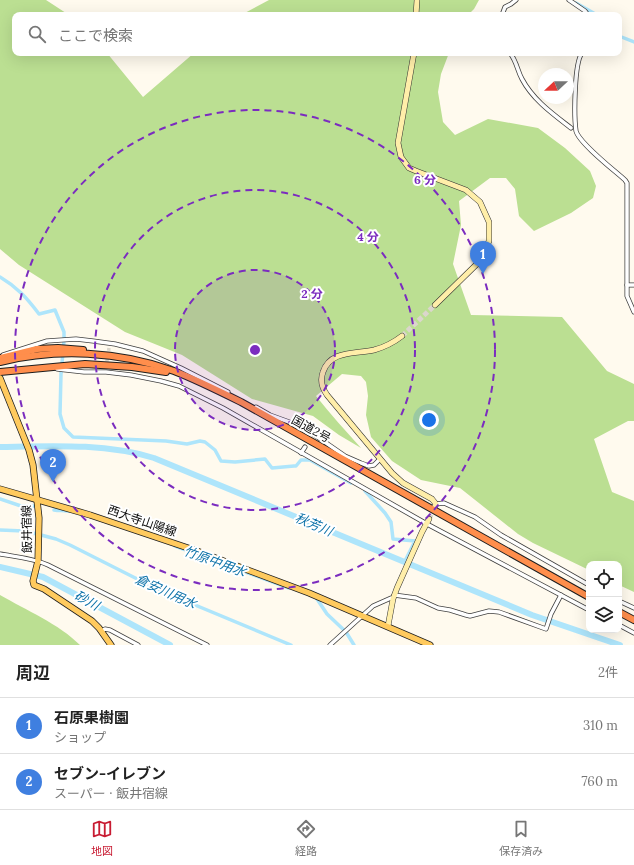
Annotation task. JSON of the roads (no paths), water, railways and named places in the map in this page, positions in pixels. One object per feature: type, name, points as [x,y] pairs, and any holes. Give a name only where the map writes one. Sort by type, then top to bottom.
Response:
[{"type":"highway","name":"国道2号","points":[[1,360],[27,351],[67,351],[127,358],[159,366],[192,378],[241,402],[586,595]]},
{"type":"highway","points":[[0,372],[30,369],[68,368],[100,364],[160,370],[192,378]]},
{"type":"highway","points":[[622,614],[634,620]]},
{"type":"main road","name":"飯井宿線","points":[[0,378],[29,450],[33,465],[39,518],[38,562],[33,581],[34,585],[44,589],[92,621],[102,631],[111,645]]},
{"type":"main road","name":"西大寺山陽線","points":[[0,489],[37,501],[90,515],[197,551],[309,593],[430,645]]},
{"type":"street","points":[[416,12],[417,0]]},
{"type":"street","points":[[503,12],[505,7],[516,0]]},
{"type":"street","points":[[571,1],[586,12]]},
{"type":"street","points":[[413,56],[398,143],[401,157],[409,168],[458,186],[472,194],[484,207],[490,229],[489,241],[481,260],[435,305]]},
{"type":"street","points":[[513,56],[521,78],[530,90],[544,107],[571,128]]},
{"type":"street","points":[[580,56],[577,68],[574,122],[577,135],[586,145],[626,180],[627,183],[627,285],[628,296],[634,312]]},
{"type":"street","points":[[628,231],[634,232]]},
{"type":"street","points":[[627,285],[634,285]]},
{"type":"street","points":[[402,336],[381,348],[344,354],[334,358],[326,365],[322,374],[322,385],[327,395],[397,479],[432,499],[435,506],[444,503],[475,517],[501,535],[586,583]]},
{"type":"street","points":[[1,360],[10,352],[47,341],[58,340],[93,340],[143,351],[181,368],[270,415],[292,422],[313,433],[345,456],[369,466],[380,459]]},
{"type":"street","points":[[109,348],[110,343]]},
{"type":"street","points":[[68,368],[84,372],[106,370],[144,377],[179,386],[223,408],[301,453],[586,608]]},
{"type":"street","points":[[310,438],[313,433]]},
{"type":"street","points":[[301,453],[305,447]]},
{"type":"street","points":[[388,626],[394,597],[428,521]]},
{"type":"street","points":[[0,554],[38,562],[104,592],[208,645]]},
{"type":"street","points":[[330,645],[373,606],[394,597],[416,598],[438,608],[470,616],[489,611],[499,612],[546,628],[551,614],[561,595]]},
{"type":"street","points":[[622,602],[634,608]]},
{"type":"street","points":[[622,628],[634,634]]},
{"type":"street","points":[[102,631],[105,629],[110,630],[138,645]]},
{"type":"waterway","points":[[576,3],[592,12]]},
{"type":"waterway","points":[[622,37],[634,42]]},
{"type":"waterway","points":[[0,277],[21,293],[39,314],[55,310],[64,332],[64,338]]},
{"type":"waterway","points":[[64,341],[60,414],[64,428],[73,437],[166,441],[187,444],[200,441],[205,442],[215,450],[221,461],[235,462],[265,459],[272,468],[296,466],[301,460],[310,460],[351,483]]},
{"type":"waterway","name":"秋芳川","points":[[0,447],[78,446],[116,450],[154,458],[532,615],[620,645]]},
{"type":"waterway","points":[[365,491],[391,522],[393,539],[415,541],[405,561]]},
{"type":"waterway","name":"竹原中用水","points":[[0,499],[21,506],[35,506]]},
{"type":"waterway","name":"竹原中用水","points":[[54,510],[68,511]]},
{"type":"waterway","name":"倉安川用水","points":[[0,530],[24,531],[37,534]]},
{"type":"waterway","name":"倉安川用水","points":[[41,535],[70,545],[159,590],[291,645]]},
{"type":"waterway","name":"竹原中用水","points":[[175,546],[289,588]]},
{"type":"waterway","name":"砂川","points":[[0,567],[43,577],[170,645]]},
{"type":"waterway","name":"竹原中用水","points":[[317,599],[327,614],[346,632],[354,645]]},
{"type":"tunnel","points":[[402,336],[435,305]]},
{"type":"tunnel","points":[[106,367],[109,348]]},
{"type":"tunnel","points":[[429,519],[434,508]]},
{"type":"place","name":"石原果樹園","points":[[483,274]]},
{"type":"place","name":"セブン-イレブン","points":[[53,482]]}]
